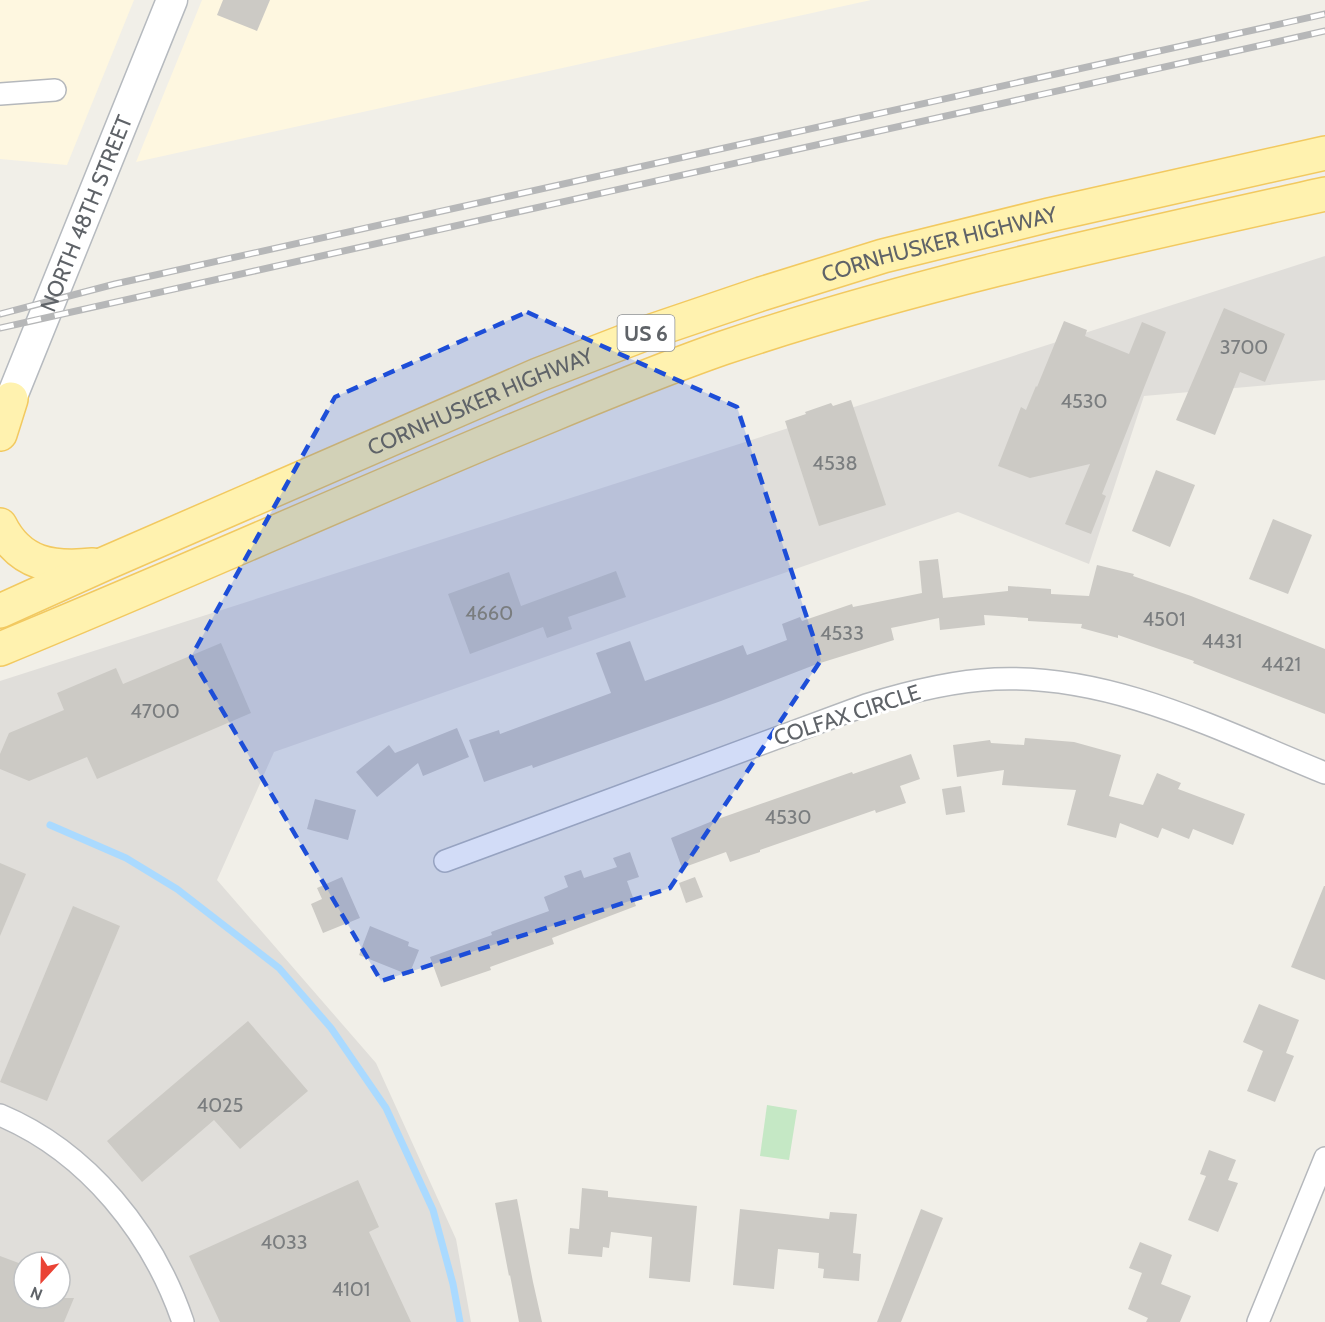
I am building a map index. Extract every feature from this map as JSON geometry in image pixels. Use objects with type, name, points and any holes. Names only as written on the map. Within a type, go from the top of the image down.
[{"type":"main road","name":"NORTH 48TH STREET","points":[[4,414],[172,0]]},
{"type":"main road","name":"CORNHUSKER HIGHWAY","points":[[0,611],[538,375],[649,332],[761,294],[905,251],[1049,215],[1325,153]]},
{"type":"main road","name":"CORNHUSKER HIGHWAY","points":[[0,649],[390,482],[632,382],[722,349],[852,308],[976,274],[1325,194]]},
{"type":"main road","points":[[0,434],[4,414]]},
{"type":"main road","points":[[0,525],[17,549],[39,562],[64,567],[104,564]]},
{"type":"street","points":[[0,94],[55,90]]},
{"type":"street","name":"COLFAX CIRCLE","points":[[445,861],[866,705],[902,693],[970,681],[1003,679],[1045,681],[1095,688],[1134,698],[1173,711],[1325,773]]},
{"type":"street","points":[[0,1115],[56,1148],[86,1172],[121,1207],[154,1255],[183,1322]]},
{"type":"street","points":[[1258,1322],[1325,1158]]},
{"type":"highlighted area","points":[[527,312],[737,407],[821,660],[670,888],[381,981],[191,657],[335,397]]},
{"type":"shaded area","points":[[0,0],[134,0],[67,165],[0,159]]},
{"type":"shaded area","points":[[202,0],[871,0],[136,162]]},
{"type":"shaded area","points":[[1325,256],[1325,380],[1144,396],[1089,564],[958,512],[274,752],[217,880],[376,1063],[456,1239],[471,1322],[0,1322],[0,681]]},
{"type":"green space","points":[[767,1105],[797,1110],[789,1160],[760,1156]]},
{"type":"building","points":[[223,0],[270,0],[257,31],[217,15]]},
{"type":"building","points":[[1224,308],[1285,334],[1265,382],[1240,372],[1215,435],[1176,420]]},
{"type":"building","points":[[1064,321],[1087,330],[1085,336],[1129,354],[1142,322],[1166,332],[1102,494],[1106,496],[1091,534],[1065,524],[1090,464],[1030,478],[998,466],[1021,407],[1026,410]]},
{"type":"building","points":[[851,400],[886,505],[819,526],[785,421],[831,403],[833,406]]},
{"type":"building","points":[[1156,470],[1195,485],[1170,547],[1132,531]]},
{"type":"building","points":[[1273,519],[1312,535],[1288,594],[1249,579]]},
{"type":"building","points":[[938,559],[943,598],[1008,591],[1008,586],[1051,589],[1051,594],[1089,596],[1097,565],[1134,574],[1133,576],[1191,596],[1325,649],[1325,714],[1193,663],[1194,661],[1118,635],[1118,638],[1081,628],[1082,624],[1028,621],[1028,618],[984,615],[985,625],[940,630],[939,618],[891,628],[894,640],[817,664],[533,768],[532,765],[484,782],[469,740],[499,730],[500,734],[611,693],[596,653],[630,641],[645,681],[743,645],[747,655],[787,640],[782,624],[800,617],[802,621],[852,604],[853,607],[922,593],[919,561]]},
{"type":"building","points":[[616,571],[626,597],[568,617],[572,629],[547,638],[543,627],[470,654],[448,594],[509,572],[521,606]]},
{"type":"building","points":[[221,643],[251,713],[97,779],[87,757],[29,781],[0,769],[0,754],[9,733],[64,710],[57,693],[116,668],[123,684]]},
{"type":"building","points":[[457,728],[469,757],[423,776],[418,763],[377,797],[356,772],[389,745],[395,753]]},
{"type":"building","points":[[1025,738],[1074,742],[1121,755],[1109,796],[1143,805],[1157,773],[1181,783],[1178,789],[1245,814],[1233,845],[1193,829],[1189,839],[1162,828],[1158,838],[1120,823],[1116,838],[1067,825],[1076,790],[1002,785],[1004,770],[957,777],[953,745],[990,740],[991,743],[1024,745]]},
{"type":"building","points":[[911,754],[920,779],[900,786],[906,803],[876,813],[875,810],[730,862],[726,852],[682,868],[671,838],[715,820],[852,772],[853,774]]},
{"type":"building","points":[[961,786],[965,812],[946,815],[942,789]]},
{"type":"building","points":[[315,799],[356,810],[348,840],[307,829]]},
{"type":"building","points":[[630,852],[639,877],[627,881],[636,906],[552,938],[554,944],[490,967],[491,970],[441,987],[430,957],[492,935],[491,932],[549,911],[544,897],[568,887],[564,876],[581,870],[584,878],[617,867],[613,858]]},
{"type":"building","points":[[0,863],[26,874],[0,936]]},
{"type":"building","points":[[342,877],[360,918],[323,933],[311,904],[322,899],[317,888]]},
{"type":"building","points":[[695,877],[703,897],[686,903],[679,883]]},
{"type":"building","points":[[1325,886],[1325,980],[1291,967]]},
{"type":"building","points":[[73,906],[120,926],[47,1101],[0,1082]]},
{"type":"building","points":[[370,926],[409,942],[408,946],[419,950],[409,975],[359,955]]},
{"type":"building","points":[[1259,1004],[1299,1020],[1286,1053],[1294,1056],[1275,1102],[1247,1091],[1263,1051],[1243,1042]]},
{"type":"building","points":[[248,1021],[308,1091],[240,1149],[214,1120],[142,1182],[107,1141]]},
{"type":"building","points":[[1209,1150],[1236,1160],[1228,1180],[1238,1183],[1218,1232],[1188,1220],[1206,1176],[1200,1174]]},
{"type":"building","points":[[358,1180],[379,1227],[369,1232],[411,1322],[220,1322],[189,1256]]},
{"type":"building","points":[[582,1188],[608,1191],[608,1197],[697,1206],[690,1282],[649,1278],[652,1237],[611,1232],[609,1248],[603,1247],[602,1257],[568,1254],[570,1228],[579,1229]]},
{"type":"building","points":[[517,1199],[542,1322],[519,1322],[509,1276],[495,1203]]},
{"type":"building","points":[[740,1209],[829,1219],[830,1212],[857,1214],[853,1253],[861,1254],[859,1281],[823,1278],[824,1269],[818,1268],[819,1253],[778,1249],[774,1289],[733,1285]]},
{"type":"building","points":[[921,1209],[943,1218],[901,1322],[877,1322]]},
{"type":"building","points":[[1140,1242],[1172,1255],[1161,1284],[1191,1296],[1180,1322],[1146,1322],[1148,1318],[1128,1309],[1142,1273],[1129,1268]]},
{"type":"building","points":[[0,1256],[12,1260],[12,1310],[69,1310],[64,1322],[0,1322]]},
{"type":"waterway","points":[[50,825],[126,858],[177,889],[279,968],[331,1028],[386,1108],[433,1210],[453,1284],[460,1322]]},
{"type":"railway","points":[[0,314],[115,284],[1325,14]]},
{"type":"railway","points":[[0,328],[1325,31]]}]
